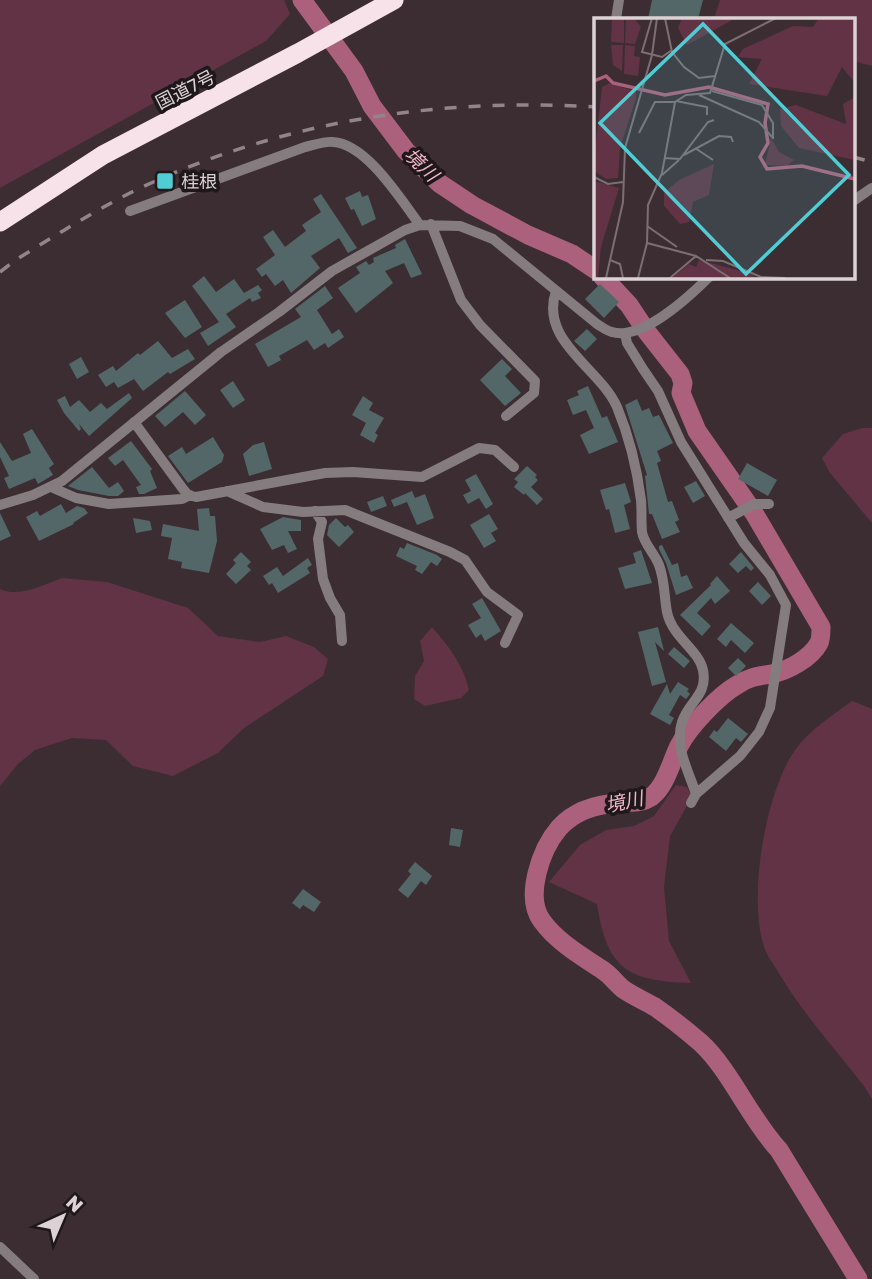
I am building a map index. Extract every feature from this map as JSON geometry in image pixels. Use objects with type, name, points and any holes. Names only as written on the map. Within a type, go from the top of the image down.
[{"type":"highway","name":"国道7号","points":[[0,222],[103,155],[394,0]]},
{"type":"street","points":[[616,18],[619,0]]},
{"type":"street","points":[[130,211],[306,147],[332,142],[346,146],[362,155],[426,225],[461,300],[480,325],[535,382],[534,393],[506,416]]},
{"type":"street","points":[[854,200],[872,188]]},
{"type":"street","points":[[0,505],[62,481],[212,358],[332,271],[405,230],[426,225],[460,226],[494,239],[597,324],[612,332],[625,333],[661,318],[703,279]]},
{"type":"street","points":[[556,291],[552,302],[552,321],[565,345],[591,370],[617,407],[634,459],[641,500],[643,536],[659,563],[666,589],[667,612],[673,628],[702,666],[705,684],[682,721],[680,738],[694,798],[740,756],[759,732],[770,708],[786,605],[770,575],[744,543],[681,442],[658,391],[625,333]]},
{"type":"street","points":[[134,422],[183,489],[196,497],[325,473],[353,472],[422,477],[479,448],[495,450],[514,467]]},
{"type":"street","points":[[51,487],[76,498],[108,504],[182,499],[190,495]]},
{"type":"street","points":[[227,491],[263,507],[345,510],[465,560],[487,592],[518,615],[505,643]]},
{"type":"street","points":[[728,518],[749,506],[769,504]]},
{"type":"street","points":[[316,511],[322,522],[318,540],[324,579],[330,598],[340,615],[342,641]]},
{"type":"street","points":[[0,1247],[34,1279]]},
{"type":"shaded area","points":[[0,0],[284,0],[290,14],[266,41],[0,188]]},
{"type":"shaded area","points":[[720,0],[872,0],[872,66],[854,61],[854,18],[714,18]]},
{"type":"shaded area","points":[[872,428],[872,523],[830,473],[822,458],[843,434]]},
{"type":"shaded area","points":[[62,578],[107,582],[188,608],[218,636],[260,642],[286,636],[314,647],[328,659],[323,676],[244,728],[218,753],[173,776],[133,766],[106,740],[72,738],[35,750],[18,764],[0,786],[0,589],[23,591]]},
{"type":"shaded area","points":[[432,627],[455,656],[469,690],[461,698],[425,706],[414,699],[415,676],[424,661],[420,641]]},
{"type":"shaded area","points":[[852,701],[872,709],[872,1099],[799,1004],[769,958],[760,931],[758,906],[758,878],[767,820],[784,769],[807,736]]},
{"type":"shaded area","points":[[676,785],[687,787],[692,797],[670,836],[664,887],[669,941],[691,983],[651,979],[624,967],[614,957],[607,943],[597,904],[549,882],[580,845],[606,830],[634,826],[654,816]]},
{"type":"building","points":[[652,0],[703,0],[698,18],[648,18]]},
{"type":"building","points":[[360,191],[362,197],[368,195],[376,219],[362,226],[345,198]]},
{"type":"building","points":[[321,194],[357,248],[348,253],[339,238],[311,256],[320,268],[291,293],[283,280],[275,286],[266,274],[262,277],[256,269],[275,255],[263,237],[273,230],[285,247],[306,231],[302,225],[321,212],[313,199]]},
{"type":"building","points":[[405,239],[422,274],[411,278],[404,263],[385,271],[393,283],[356,313],[338,288],[360,273],[356,267],[366,261],[369,265],[374,262],[373,258],[396,248],[395,245]]},
{"type":"building","points":[[204,276],[216,292],[234,279],[244,293],[258,285],[262,290],[258,293],[261,298],[252,302],[250,298],[226,314],[236,327],[208,346],[200,333],[219,322],[192,286]]},
{"type":"building","points":[[600,284],[619,302],[604,318],[585,299]]},
{"type":"building","points":[[325,286],[333,298],[317,310],[332,334],[339,329],[344,337],[328,348],[325,343],[314,350],[307,340],[279,356],[281,360],[268,367],[255,344],[301,317],[295,309]]},
{"type":"building","points":[[185,300],[202,327],[185,338],[165,313]]},
{"type":"building","points":[[587,329],[597,339],[585,351],[574,341]]},
{"type":"building","points":[[158,341],[172,358],[188,349],[195,359],[170,374],[168,372],[143,391],[134,379],[118,388],[114,382],[106,387],[98,375],[113,366],[116,371]]},
{"type":"building","points":[[81,357],[89,372],[77,379],[69,364]]},
{"type":"building","points":[[502,359],[512,369],[505,376],[521,393],[505,406],[480,380]]},
{"type":"building","points":[[233,381],[245,400],[233,408],[220,390]]},
{"type":"building","points":[[588,386],[602,418],[607,416],[618,442],[589,454],[580,435],[594,428],[586,410],[573,415],[567,400],[579,395],[577,391]]},
{"type":"building","points":[[185,391],[206,415],[195,425],[183,412],[165,427],[155,416]]},
{"type":"building","points":[[129,393],[132,398],[89,436],[79,424],[79,431],[57,400],[65,396],[70,407],[79,400],[90,412],[101,403],[107,409]]},
{"type":"building","points":[[363,396],[373,403],[369,410],[384,418],[375,433],[378,435],[374,443],[360,435],[366,423],[352,415]]},
{"type":"building","points":[[637,399],[642,411],[649,408],[653,417],[659,415],[673,443],[657,451],[661,461],[657,463],[668,502],[672,501],[679,520],[675,522],[680,532],[662,539],[652,514],[649,514],[647,475],[625,405]]},
{"type":"building","points":[[32,429],[54,464],[49,468],[53,475],[38,484],[35,478],[9,489],[4,478],[9,476],[0,457],[0,442],[12,461],[31,453],[23,434]]},
{"type":"building","points":[[213,437],[224,455],[222,462],[188,483],[168,456],[182,447],[186,454]]},
{"type":"building","points":[[131,441],[152,469],[150,471],[157,488],[144,494],[139,494],[136,487],[141,485],[123,460],[115,466],[108,458]]},
{"type":"building","points":[[264,442],[272,469],[249,476],[243,454],[253,445]]},
{"type":"building","points":[[747,463],[777,480],[768,496],[738,479]]},
{"type":"building","points":[[527,466],[537,475],[535,477],[538,480],[531,487],[543,499],[537,505],[514,487],[518,482],[514,479]]},
{"type":"building","points":[[92,467],[109,488],[118,482],[124,491],[118,496],[109,496],[68,486]]},
{"type":"building","points":[[476,474],[493,504],[486,509],[479,498],[468,504],[463,495],[471,491],[465,480]]},
{"type":"building","points":[[696,481],[705,496],[693,503],[684,487]]},
{"type":"building","points":[[625,483],[631,502],[624,505],[630,529],[615,533],[609,509],[606,510],[600,490]]},
{"type":"building","points":[[412,491],[415,498],[425,494],[434,518],[417,525],[407,502],[394,507],[391,500]]},
{"type":"building","points":[[383,496],[387,506],[371,512],[367,502]]},
{"type":"building","points":[[61,504],[66,513],[77,506],[88,513],[74,524],[39,541],[26,517],[37,511],[40,516]]},
{"type":"building","points":[[209,508],[210,516],[215,516],[217,541],[209,573],[181,568],[182,562],[168,559],[172,538],[161,536],[163,524],[199,531],[197,509]]},
{"type":"building","points":[[0,513],[11,536],[0,541]]},
{"type":"building","points":[[489,514],[498,529],[491,533],[496,541],[484,548],[470,525]]},
{"type":"building","points":[[283,517],[301,520],[301,531],[288,531],[297,549],[288,553],[284,545],[272,550],[260,529]]},
{"type":"building","points":[[133,518],[150,521],[152,530],[136,533]]},
{"type":"building","points":[[336,518],[354,532],[339,547],[327,535],[329,525]]},
{"type":"building","points":[[407,543],[442,559],[437,566],[431,562],[422,574],[415,570],[417,566],[396,556],[400,547],[404,549]]},
{"type":"building","points":[[662,545],[672,565],[678,563],[681,577],[687,575],[693,588],[676,595],[659,549]]},
{"type":"building","points":[[641,550],[652,583],[625,589],[618,568],[636,563],[633,553]]},
{"type":"building","points":[[241,552],[251,562],[247,566],[251,570],[236,584],[226,574],[236,563],[233,560]]},
{"type":"building","points":[[741,552],[754,568],[751,571],[746,566],[738,573],[729,564]]},
{"type":"building","points":[[308,558],[312,565],[307,568],[310,573],[278,593],[272,583],[269,585],[263,576],[277,567],[283,576]]},
{"type":"building","points":[[717,576],[730,591],[715,604],[711,598],[697,613],[711,626],[702,636],[680,615]]},
{"type":"building","points":[[758,582],[771,596],[762,605],[749,591]]},
{"type":"building","points":[[482,598],[501,631],[485,641],[481,634],[476,638],[468,625],[481,618],[472,604]]},
{"type":"building","points":[[731,623],[754,643],[745,653],[731,640],[726,647],[717,639]]},
{"type":"building","points":[[658,627],[664,651],[655,642],[666,682],[652,686],[638,632]]},
{"type":"building","points":[[674,647],[690,661],[684,668],[668,654]]},
{"type":"building","points":[[738,658],[746,666],[736,676],[728,668]]},
{"type":"building","points":[[678,682],[689,689],[687,691],[690,694],[686,699],[680,695],[669,715],[674,718],[670,725],[650,714],[667,684],[670,694]]},
{"type":"building","points":[[728,718],[748,734],[741,742],[736,738],[726,751],[709,737],[714,730],[717,732]]},
{"type":"building","points":[[451,828],[463,830],[460,847],[449,845]]},
{"type":"building","points":[[415,862],[432,876],[426,885],[421,881],[408,898],[398,890],[411,874],[408,871]]},
{"type":"building","points":[[303,889],[321,902],[314,912],[303,905],[300,909],[292,903]]},
{"type":"waterway","name":"境川","points":[[302,0],[354,71],[372,106],[406,151],[439,183],[472,205],[528,235],[572,254],[594,269]]},
{"type":"waterway","name":"境川","points":[[604,278],[629,305],[680,374],[683,383],[681,393],[697,431],[754,513],[821,627],[821,635],[811,654],[792,667],[746,680],[713,704],[684,738],[664,780],[651,797],[595,807],[579,812],[565,822],[552,837],[541,860],[535,887],[537,911],[548,929],[563,942],[607,973],[623,989],[667,1016],[712,1054],[779,1150],[858,1279]]},
{"type":"railway","points":[[0,272],[17,259],[132,192],[187,168],[300,132],[358,119],[417,111],[476,106],[594,107]]},
{"type":"railway","points":[[854,157],[872,162]]},
{"type":"place","name":"桂根","points":[[165,181]]}]
